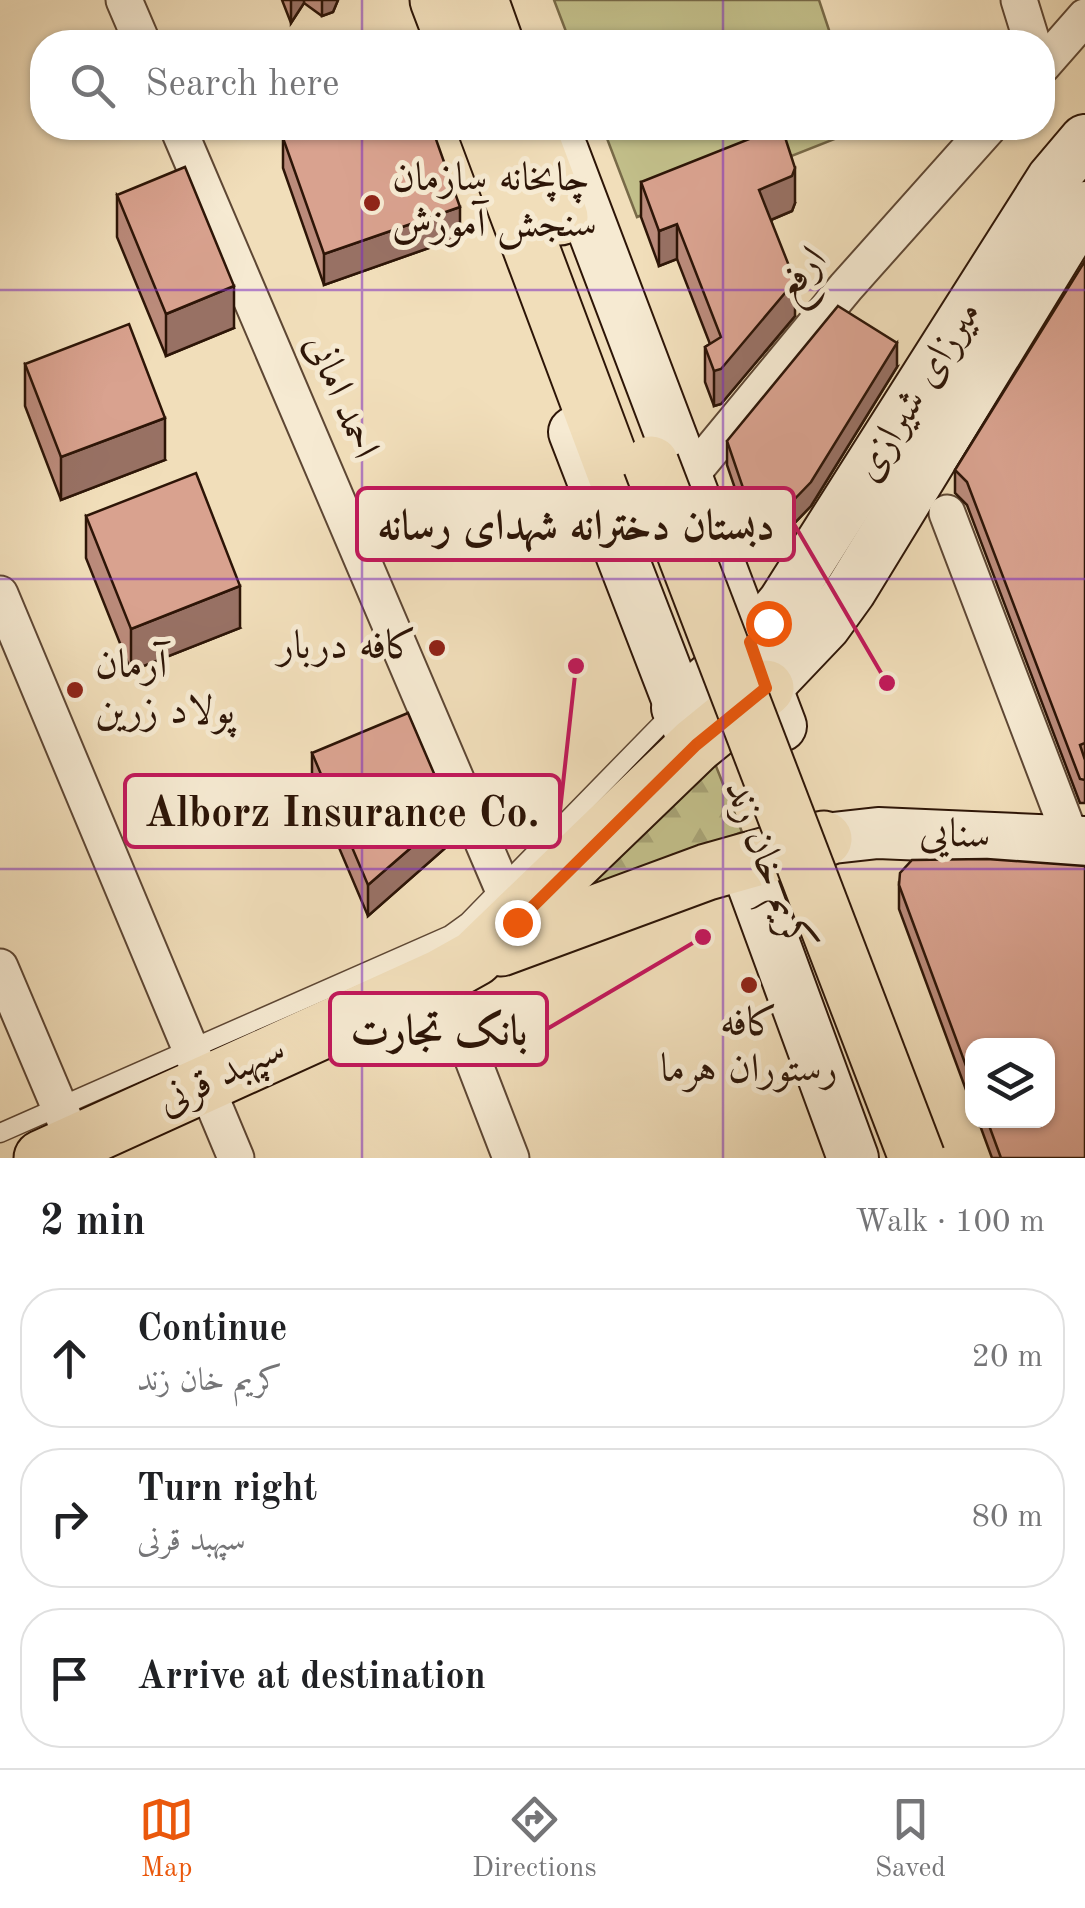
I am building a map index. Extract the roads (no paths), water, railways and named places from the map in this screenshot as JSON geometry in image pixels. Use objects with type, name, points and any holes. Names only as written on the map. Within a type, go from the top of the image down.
[{"type":"main road","points":[[413,0],[424,30]]},
{"type":"main road","points":[[438,0],[449,30]]},
{"type":"main road","points":[[480,0],[491,30]]},
{"type":"main road","points":[[508,0],[519,30]]},
{"type":"main road","points":[[464,140],[687,726]]},
{"type":"main road","name":"کریم خان زند","points":[[492,140],[651,473],[917,1158]]},
{"type":"main road","name":"کریم خان زند","points":[[531,140],[651,473],[878,1158]]},
{"type":"main road","name":"کریم خان زند","points":[[558,140],[651,473],[721,569],[946,1158]]},
{"type":"main road","name":"میرزای شیرازی","points":[[758,665],[810,565],[1052,179],[1085,140]]},
{"type":"main road","name":"میرزای شیرازی","points":[[758,665],[825,626],[851,590],[1085,207]]},
{"type":"main road","points":[[637,602],[660,630],[691,629],[713,617],[717,610],[721,569]]},
{"type":"main road","name":"سپهبد قرنی","points":[[58,1136],[201,1066],[458,968],[510,904],[687,726],[758,665]]},
{"type":"main road","name":"سنایی","points":[[824,840],[878,833],[1078,842]]},
{"type":"main road","points":[[458,968],[744,861],[824,840]]},
{"type":"main road","name":"کریم خان زند","points":[[744,861],[853,1158]]},
{"type":"street","points":[[124,0],[137,30]]},
{"type":"street","points":[[1019,0],[1028,30]]},
{"type":"street","points":[[1055,51],[1085,17]]},
{"type":"street","name":"احمد امانی","points":[[183,140],[510,904]]},
{"type":"street","name":"ارفع","points":[[651,473],[846,288],[977,140]]},
{"type":"street","points":[[947,513],[1078,842]]},
{"type":"street","points":[[0,594],[201,1066],[236,1158]]},
{"type":"street","points":[[0,967],[58,1136]]},
{"type":"street","points":[[458,968],[511,1158]]},
{"type":"lane","points":[[201,1066],[468,922],[510,904]]},
{"type":"lane","points":[[0,1132],[58,1136]]},
{"type":"place","name":"چاپخانه سازمان سنجش آموزش","points":[[372,203]]},
{"type":"place","name":"کافه دربار","points":[[437,648]]},
{"type":"place","name":"Alborz Insurance Co.","points":[[576,666]]},
{"type":"place","name":"دبستان دخترانه شهدای رسانه","points":[[887,683]]},
{"type":"place","name":"آرمان پولاد زرین","points":[[75,690]]},
{"type":"place","name":"بانک تجارت","points":[[703,937]]},
{"type":"place","name":"کافه رستوران هرما","points":[[749,985]]}]
